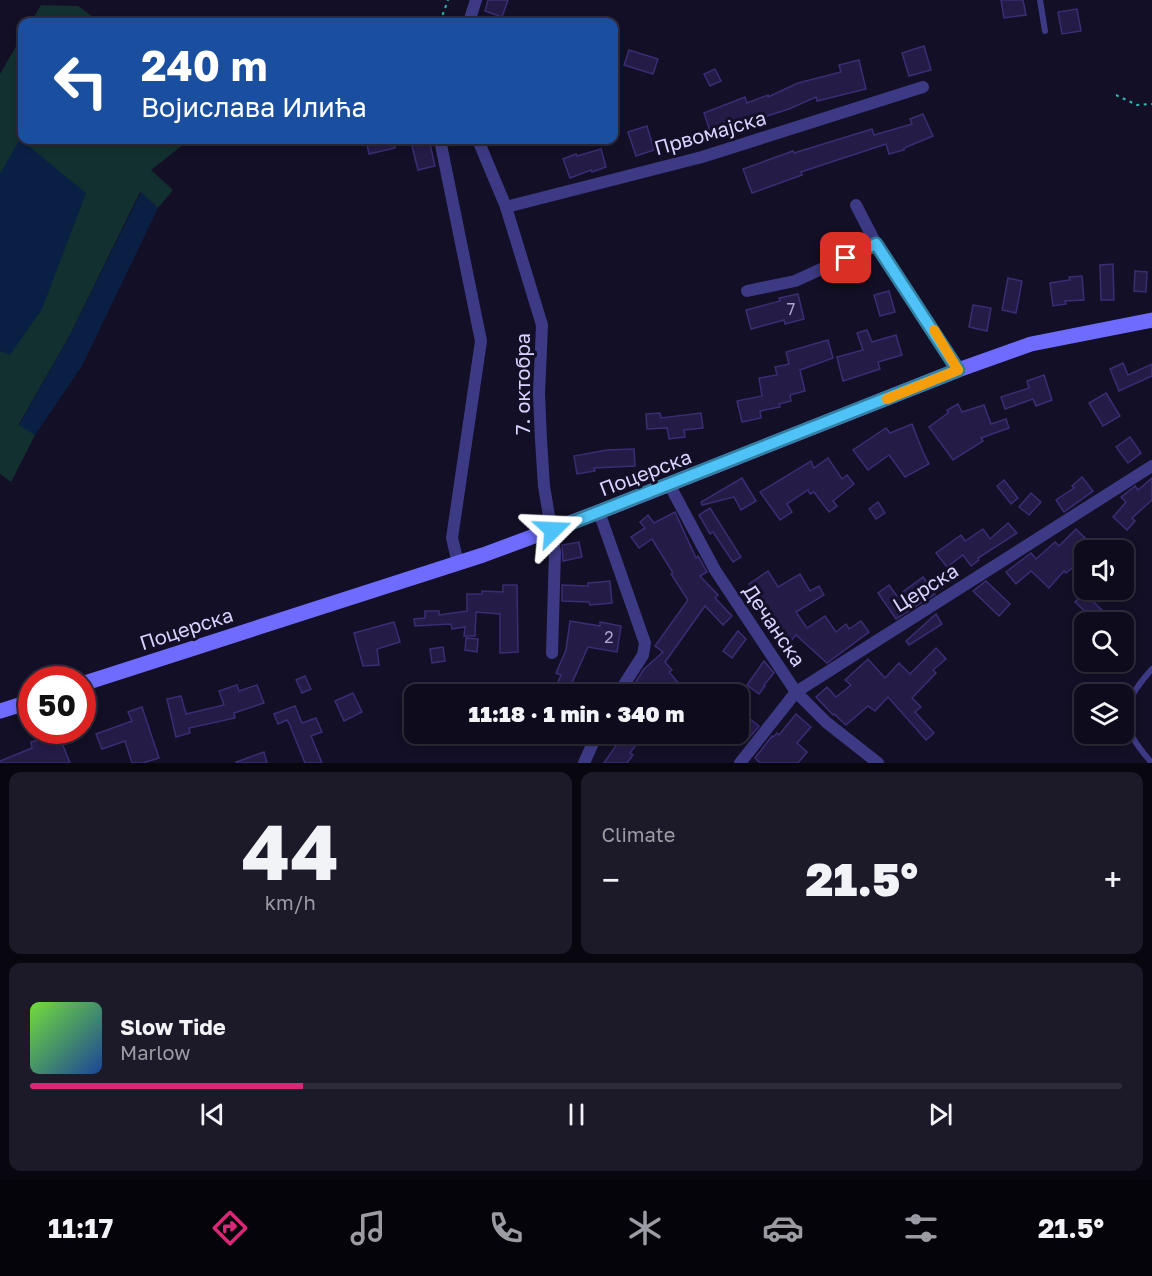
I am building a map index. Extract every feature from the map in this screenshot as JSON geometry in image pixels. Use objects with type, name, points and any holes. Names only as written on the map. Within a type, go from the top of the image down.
[{"type":"main road","name":"Поцерска","points":[[96,679],[458,563],[553,530],[958,370],[1046,340],[1152,320]]},
{"type":"main road","points":[[0,711],[18,705]]},
{"type":"street","points":[[471,18],[476,0]]},
{"type":"street","name":"Првомајска","points":[[506,207],[702,157],[923,87]]},
{"type":"street","points":[[441,144],[481,341],[452,538],[458,563]]},
{"type":"street","name":"7. октобра","points":[[480,144],[506,207],[542,325],[539,394],[541,440],[544,486],[555,552],[552,652]]},
{"type":"street","points":[[856,205],[876,244],[958,370]]},
{"type":"street","points":[[747,291],[795,281],[876,244]]},
{"type":"street","name":"Церска","points":[[740,763],[796,692],[1152,466]]},
{"type":"street","name":"Дечанска","points":[[669,484],[715,570],[796,692],[825,722],[878,763]]},
{"type":"street","points":[[599,512],[645,643],[644,655],[625,684]]},
{"type":"street","points":[[584,763],[593,744]]},
{"type":"lane","points":[[1040,0],[1045,31]]},
{"type":"lane","points":[[1152,669],[1131,698],[1126,723],[1131,736],[1152,763]]},
{"type":"path","points":[[441,18],[448,0]]},
{"type":"path","points":[[1116,95],[1137,105],[1152,104]]},
{"type":"green space","points":[[41,5],[78,6],[94,18],[33,18]]},
{"type":"green space","points":[[18,43],[18,144],[184,144],[151,170],[173,190],[158,208],[140,192],[70,335],[19,424],[35,435],[11,482],[0,474],[0,74]]},
{"type":"water","points":[[18,142],[26,144],[86,193],[42,309],[10,355],[0,351],[0,174]]},
{"type":"water","points":[[141,192],[158,208],[82,366],[35,435],[19,425],[70,335]]},
{"type":"building","points":[[488,0],[508,0],[502,17],[485,11]]},
{"type":"building","points":[[1001,0],[1023,0],[1026,15],[1004,18]]},
{"type":"building","points":[[1077,9],[1081,31],[1062,34],[1058,12]]},
{"type":"building","points":[[924,46],[931,70],[909,76],[902,53]]},
{"type":"building","points":[[629,50],[658,59],[653,74],[624,65]]},
{"type":"building","points":[[859,60],[866,89],[817,101],[816,97],[789,109],[711,134],[704,113],[745,97],[747,103],[768,95],[768,97],[798,83],[841,72],[839,65]]},
{"type":"building","points":[[715,69],[721,81],[710,86],[704,74]]},
{"type":"building","points":[[923,114],[933,136],[904,148],[904,150],[889,154],[886,144],[801,172],[802,175],[752,193],[743,169],[793,151],[794,153],[872,129],[874,135],[912,124],[910,119]]},
{"type":"building","points":[[647,126],[654,150],[636,156],[628,132]]},
{"type":"building","points":[[367,144],[394,144],[395,148],[369,154]]},
{"type":"building","points":[[412,144],[430,144],[435,166],[418,170]]},
{"type":"building","points":[[601,149],[606,167],[570,178],[563,159]]},
{"type":"building","points":[[1113,264],[1114,300],[1101,300],[1100,265]]},
{"type":"building","points":[[1135,271],[1147,272],[1146,292],[1134,291]]},
{"type":"building","points":[[1082,276],[1084,300],[1065,301],[1066,304],[1053,306],[1050,283],[1070,280],[1069,277]]},
{"type":"building","points":[[1008,278],[1022,281],[1016,313],[1002,310]]},
{"type":"building","points":[[889,291],[895,312],[880,316],[874,295]]},
{"type":"building","points":[[798,294],[804,319],[785,324],[784,320],[751,329],[746,310]]},
{"type":"building","points":[[973,305],[991,308],[987,331],[969,327]]},
{"type":"building","points":[[867,330],[872,342],[896,335],[902,355],[878,362],[880,369],[843,381],[837,357],[863,350],[857,333]]},
{"type":"building","points":[[828,340],[833,358],[800,370],[805,391],[790,395],[791,401],[779,404],[780,407],[760,411],[761,418],[742,422],[737,401],[762,396],[759,378],[777,375],[775,367],[789,364],[786,352]]},
{"type":"building","points":[[1123,363],[1128,375],[1152,364],[1152,376],[1119,391],[1110,369]]},
{"type":"building","points":[[1044,375],[1052,400],[1036,406],[1033,399],[1005,409],[1001,397],[1029,388],[1027,381]]},
{"type":"building","points":[[1106,393],[1120,416],[1103,426],[1089,403]]},
{"type":"building","points":[[958,404],[962,412],[984,405],[991,424],[1006,419],[1009,428],[981,438],[983,441],[953,460],[929,427],[948,413],[947,410]]},
{"type":"building","points":[[660,413],[661,418],[701,413],[703,428],[684,430],[685,437],[669,439],[667,428],[647,429],[646,414]]},
{"type":"building","points":[[912,424],[929,464],[905,477],[889,455],[868,470],[853,450],[886,428],[890,433]]},
{"type":"building","points":[[1130,437],[1141,453],[1128,463],[1116,447]]},
{"type":"building","points":[[634,449],[635,466],[594,468],[595,471],[577,474],[574,456],[607,450]]},
{"type":"building","points":[[828,458],[842,479],[847,475],[854,484],[833,501],[837,506],[829,512],[814,492],[810,494],[808,490],[787,504],[792,512],[780,520],[760,492],[811,461],[814,468]]},
{"type":"building","points":[[1082,477],[1093,491],[1064,512],[1056,500],[1074,488],[1072,486]]},
{"type":"building","points":[[742,478],[756,501],[741,510],[734,497],[702,505],[701,502]]},
{"type":"building","points":[[1152,478],[1152,500],[1132,518],[1135,521],[1127,530],[1113,517],[1126,502],[1121,497],[1135,486],[1138,490]]},
{"type":"building","points":[[1004,480],[1018,498],[1011,504],[997,486]]},
{"type":"building","points":[[1031,493],[1041,502],[1029,515],[1019,507]]},
{"type":"building","points":[[878,502],[885,513],[876,519],[869,509]]},
{"type":"building","points":[[710,508],[741,557],[733,562],[713,532],[710,534],[699,515]]},
{"type":"building","points":[[675,512],[696,558],[698,556],[707,572],[700,576],[718,595],[715,598],[732,616],[723,625],[705,606],[665,662],[672,670],[669,672],[679,684],[635,683],[644,669],[663,652],[655,646],[688,600],[652,539],[639,548],[631,537],[645,528],[640,522],[648,515],[654,523]]},
{"type":"building","points":[[1008,523],[1017,533],[978,558],[979,560],[971,566],[963,555],[947,567],[936,553],[961,535],[965,541],[983,529],[990,539]]},
{"type":"building","points":[[1076,529],[1087,540],[1074,540],[1074,567],[1066,573],[1064,571],[1049,588],[1031,571],[1016,584],[1006,572],[1031,553],[1036,559],[1055,542],[1059,546]]},
{"type":"building","points":[[579,542],[582,557],[563,561],[562,545]]},
{"type":"building","points":[[768,571],[778,587],[800,574],[810,591],[819,586],[824,595],[796,612],[807,628],[825,616],[836,632],[846,624],[849,629],[861,621],[869,632],[827,663],[796,635],[789,643],[762,598],[759,600],[749,584]]},
{"type":"building","points":[[923,577],[935,594],[896,619],[878,593],[889,585],[897,596]]},
{"type":"building","points":[[610,581],[612,603],[590,605],[589,602],[562,601],[562,585],[588,586],[588,583]]},
{"type":"building","points":[[986,581],[1010,604],[999,616],[973,591]]},
{"type":"building","points":[[503,585],[517,585],[518,652],[500,653],[500,614],[476,612],[475,636],[464,636],[465,627],[452,629],[451,624],[415,626],[414,619],[425,618],[425,611],[439,611],[439,615],[467,611],[467,594],[482,594],[482,591],[503,592]]},
{"type":"building","points":[[1091,600],[1102,610],[1086,612],[1075,602]]},
{"type":"building","points":[[936,614],[942,624],[909,645],[906,641]]},
{"type":"building","points":[[570,621],[600,626],[600,622],[621,626],[617,652],[588,647],[571,684],[557,684],[561,675],[556,673],[566,650]]},
{"type":"building","points":[[394,622],[400,642],[377,649],[379,665],[363,666],[354,633]]},
{"type":"building","points":[[738,631],[746,639],[732,658],[723,651]]},
{"type":"building","points":[[466,638],[478,639],[477,652],[465,650]]},
{"type":"building","points":[[443,647],[445,661],[432,663],[430,649]]},
{"type":"building","points":[[936,648],[946,659],[933,670],[936,673],[912,698],[921,707],[915,712],[934,733],[926,740],[888,697],[875,711],[868,706],[846,725],[816,697],[827,687],[836,697],[851,685],[845,680],[868,659],[885,678],[899,663],[910,674]]},
{"type":"building","points":[[764,661],[774,673],[759,694],[748,684]]},
{"type":"building","points":[[305,676],[311,689],[302,693],[296,680]]},
{"type":"building","points":[[237,685],[239,691],[257,685],[264,703],[234,713],[235,718],[189,728],[190,733],[176,737],[167,699],[181,696],[186,714],[224,705],[219,691]]},
{"type":"building","points":[[353,693],[362,712],[344,721],[335,701]]},
{"type":"building","points":[[295,706],[302,723],[316,718],[322,732],[311,736],[322,763],[305,763],[287,720],[278,724],[274,714]]},
{"type":"building","points":[[142,707],[159,758],[143,763],[132,763],[125,741],[102,749],[96,734],[132,721],[128,712]]},
{"type":"building","points":[[796,714],[811,727],[797,743],[807,752],[798,763],[760,763],[755,758],[772,736],[777,733],[779,735]]},
{"type":"building","points":[[749,718],[759,726],[749,738]]},
{"type":"building","points":[[31,744],[62,744],[70,763],[0,763],[0,761],[32,748]]},
{"type":"building","points":[[617,744],[637,744],[630,753],[633,755],[627,763],[604,763]]},
{"type":"building","points":[[264,752],[267,763],[236,762]]},
{"type":"slow traffic","points":[[887,399],[958,370],[934,330]]},
{"type":"route","points":[[553,530],[958,370],[876,244],[846,258]]}]
